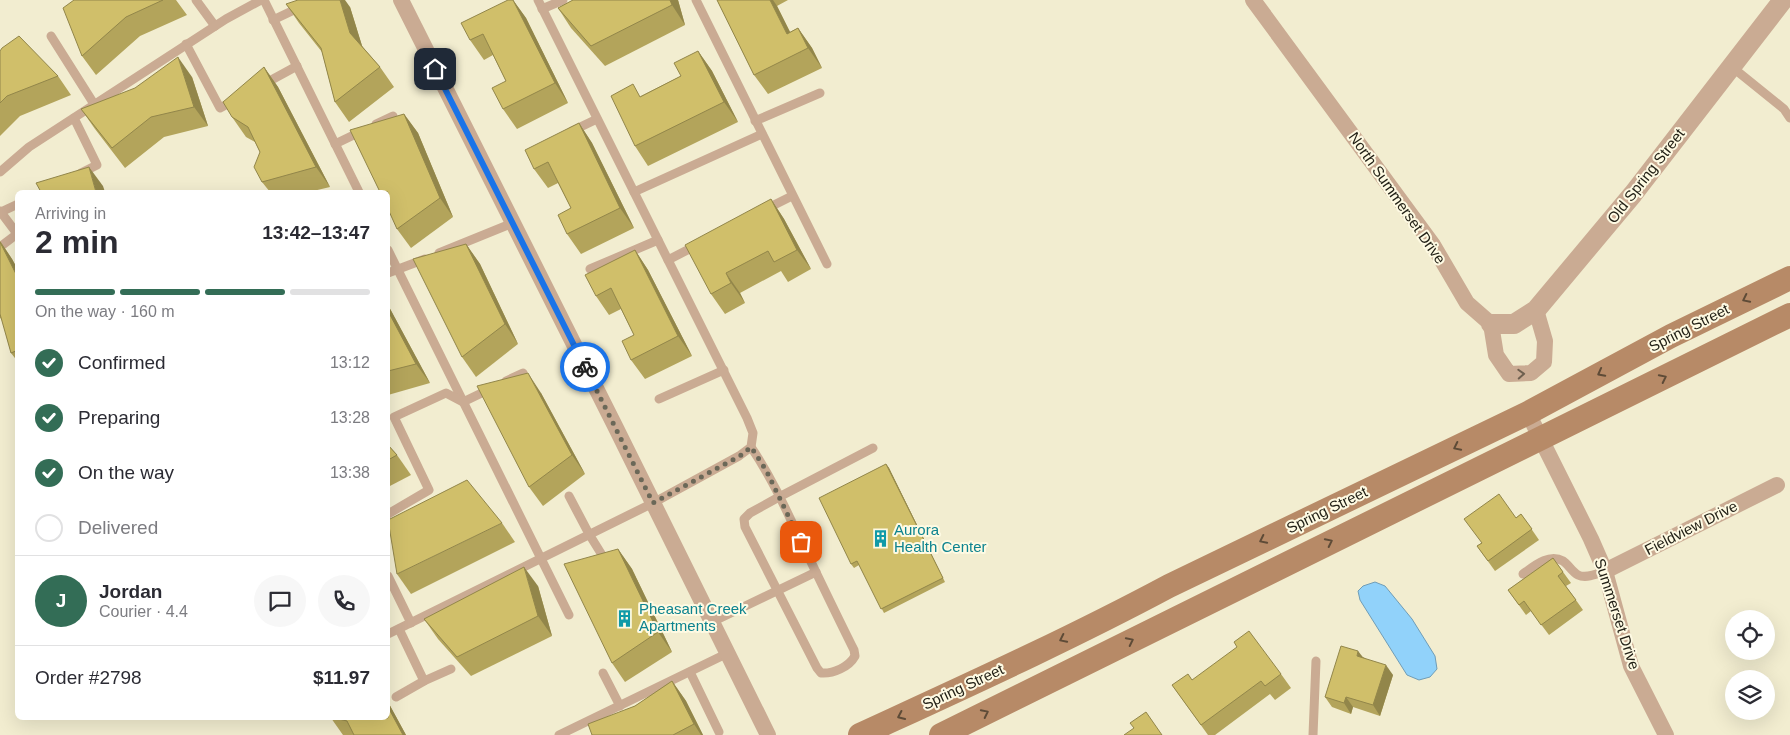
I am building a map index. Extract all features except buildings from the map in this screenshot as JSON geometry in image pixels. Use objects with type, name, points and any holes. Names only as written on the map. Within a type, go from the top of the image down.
[{"type":"main road","name":"Spring Street","points":[[860,735],[974,683],[1178,581],[1528,413],[1671,336],[1790,278]]},
{"type":"main road","name":"Spring Street","points":[[941,735],[1790,314]]},
{"type":"street","points":[[400,0],[768,735]]},
{"type":"street","name":"North Summerset Drive","points":[[1253,0],[1433,245],[1467,303],[1491,324]]},
{"type":"street","name":"Old Spring Street","points":[[1491,324],[1514,324],[1536,310],[1633,194],[1783,0]]},
{"type":"street","points":[[1491,324],[1496,355],[1509,374],[1531,373],[1544,362],[1545,341],[1536,310]]},
{"type":"street","name":"Summerset Drive","points":[[1528,413],[1591,538],[1605,571],[1631,666],[1666,735]]},
{"type":"street","name":"Fieldview Drive","points":[[1605,571],[1777,485]]},
{"type":"lane","points":[[196,0],[215,26]]},
{"type":"lane","points":[[0,172],[29,147],[94,104],[215,26],[262,0],[274,20],[358,190]]},
{"type":"lane","points":[[274,20],[315,0]]},
{"type":"lane","points":[[538,0],[724,370],[753,433],[751,447],[766,470],[779,497],[854,650],[855,656],[852,663],[829,674],[821,673],[745,527],[744,519],[750,513],[779,497],[873,448]]},
{"type":"lane","points":[[542,9],[563,0]]},
{"type":"lane","points":[[696,0],[827,264]]},
{"type":"lane","points":[[51,36],[94,104]]},
{"type":"lane","points":[[186,44],[220,108],[245,94]]},
{"type":"lane","points":[[254,90],[297,66]]},
{"type":"lane","points":[[1731,66],[1787,108],[1790,118]]},
{"type":"lane","points":[[755,121],[820,93]]},
{"type":"lane","points":[[335,144],[393,116]]},
{"type":"lane","points":[[73,177],[97,165],[74,118]]},
{"type":"lane","points":[[565,134],[597,119]]},
{"type":"lane","points":[[634,192],[762,134]]},
{"type":"lane","points":[[757,214],[792,196]]},
{"type":"lane","points":[[15,205],[0,212],[15,231]]},
{"type":"lane","points":[[390,272],[513,223]]},
{"type":"lane","points":[[0,247],[15,236]]},
{"type":"lane","points":[[590,269],[658,240]]},
{"type":"lane","points":[[668,260],[704,242]]},
{"type":"lane","points":[[390,254],[570,615]]},
{"type":"lane","points":[[659,399],[724,370]]},
{"type":"lane","points":[[463,402],[523,373]]},
{"type":"lane","points":[[390,513],[429,490],[394,417],[446,393],[463,402]]},
{"type":"lane","points":[[390,633],[653,503],[740,456],[751,447]]},
{"type":"lane","points":[[569,496],[608,566]]},
{"type":"lane","points":[[1523,574],[1544,560],[1556,558],[1562,560],[1578,575],[1590,576],[1605,571]]},
{"type":"lane","points":[[712,622],[816,572]]},
{"type":"lane","points":[[390,580],[411,623]]},
{"type":"lane","points":[[399,629],[424,681]]},
{"type":"lane","points":[[559,735],[575,732],[620,706],[728,654]]},
{"type":"lane","points":[[1313,735],[1316,660]]},
{"type":"lane","points":[[396,697],[424,681],[451,669]]},
{"type":"lane","points":[[690,672],[719,732]]},
{"type":"lane","points":[[603,673],[620,706]]},
{"type":"water","points":[[1375,582],[1385,586],[1412,619],[1435,656],[1437,669],[1430,677],[1419,680],[1407,675],[1360,600],[1358,591],[1363,586]]},
{"type":"way so far","points":[[585,367],[653,503],[740,456],[751,447],[766,470],[801,542]]},
{"type":"place","name":"Aurora Health Center","points":[[880,539]]},
{"type":"place","name":"Pheasant Creek Apartments","points":[[625,618]]},
{"type":"route","points":[[435,69],[585,367]]}]
